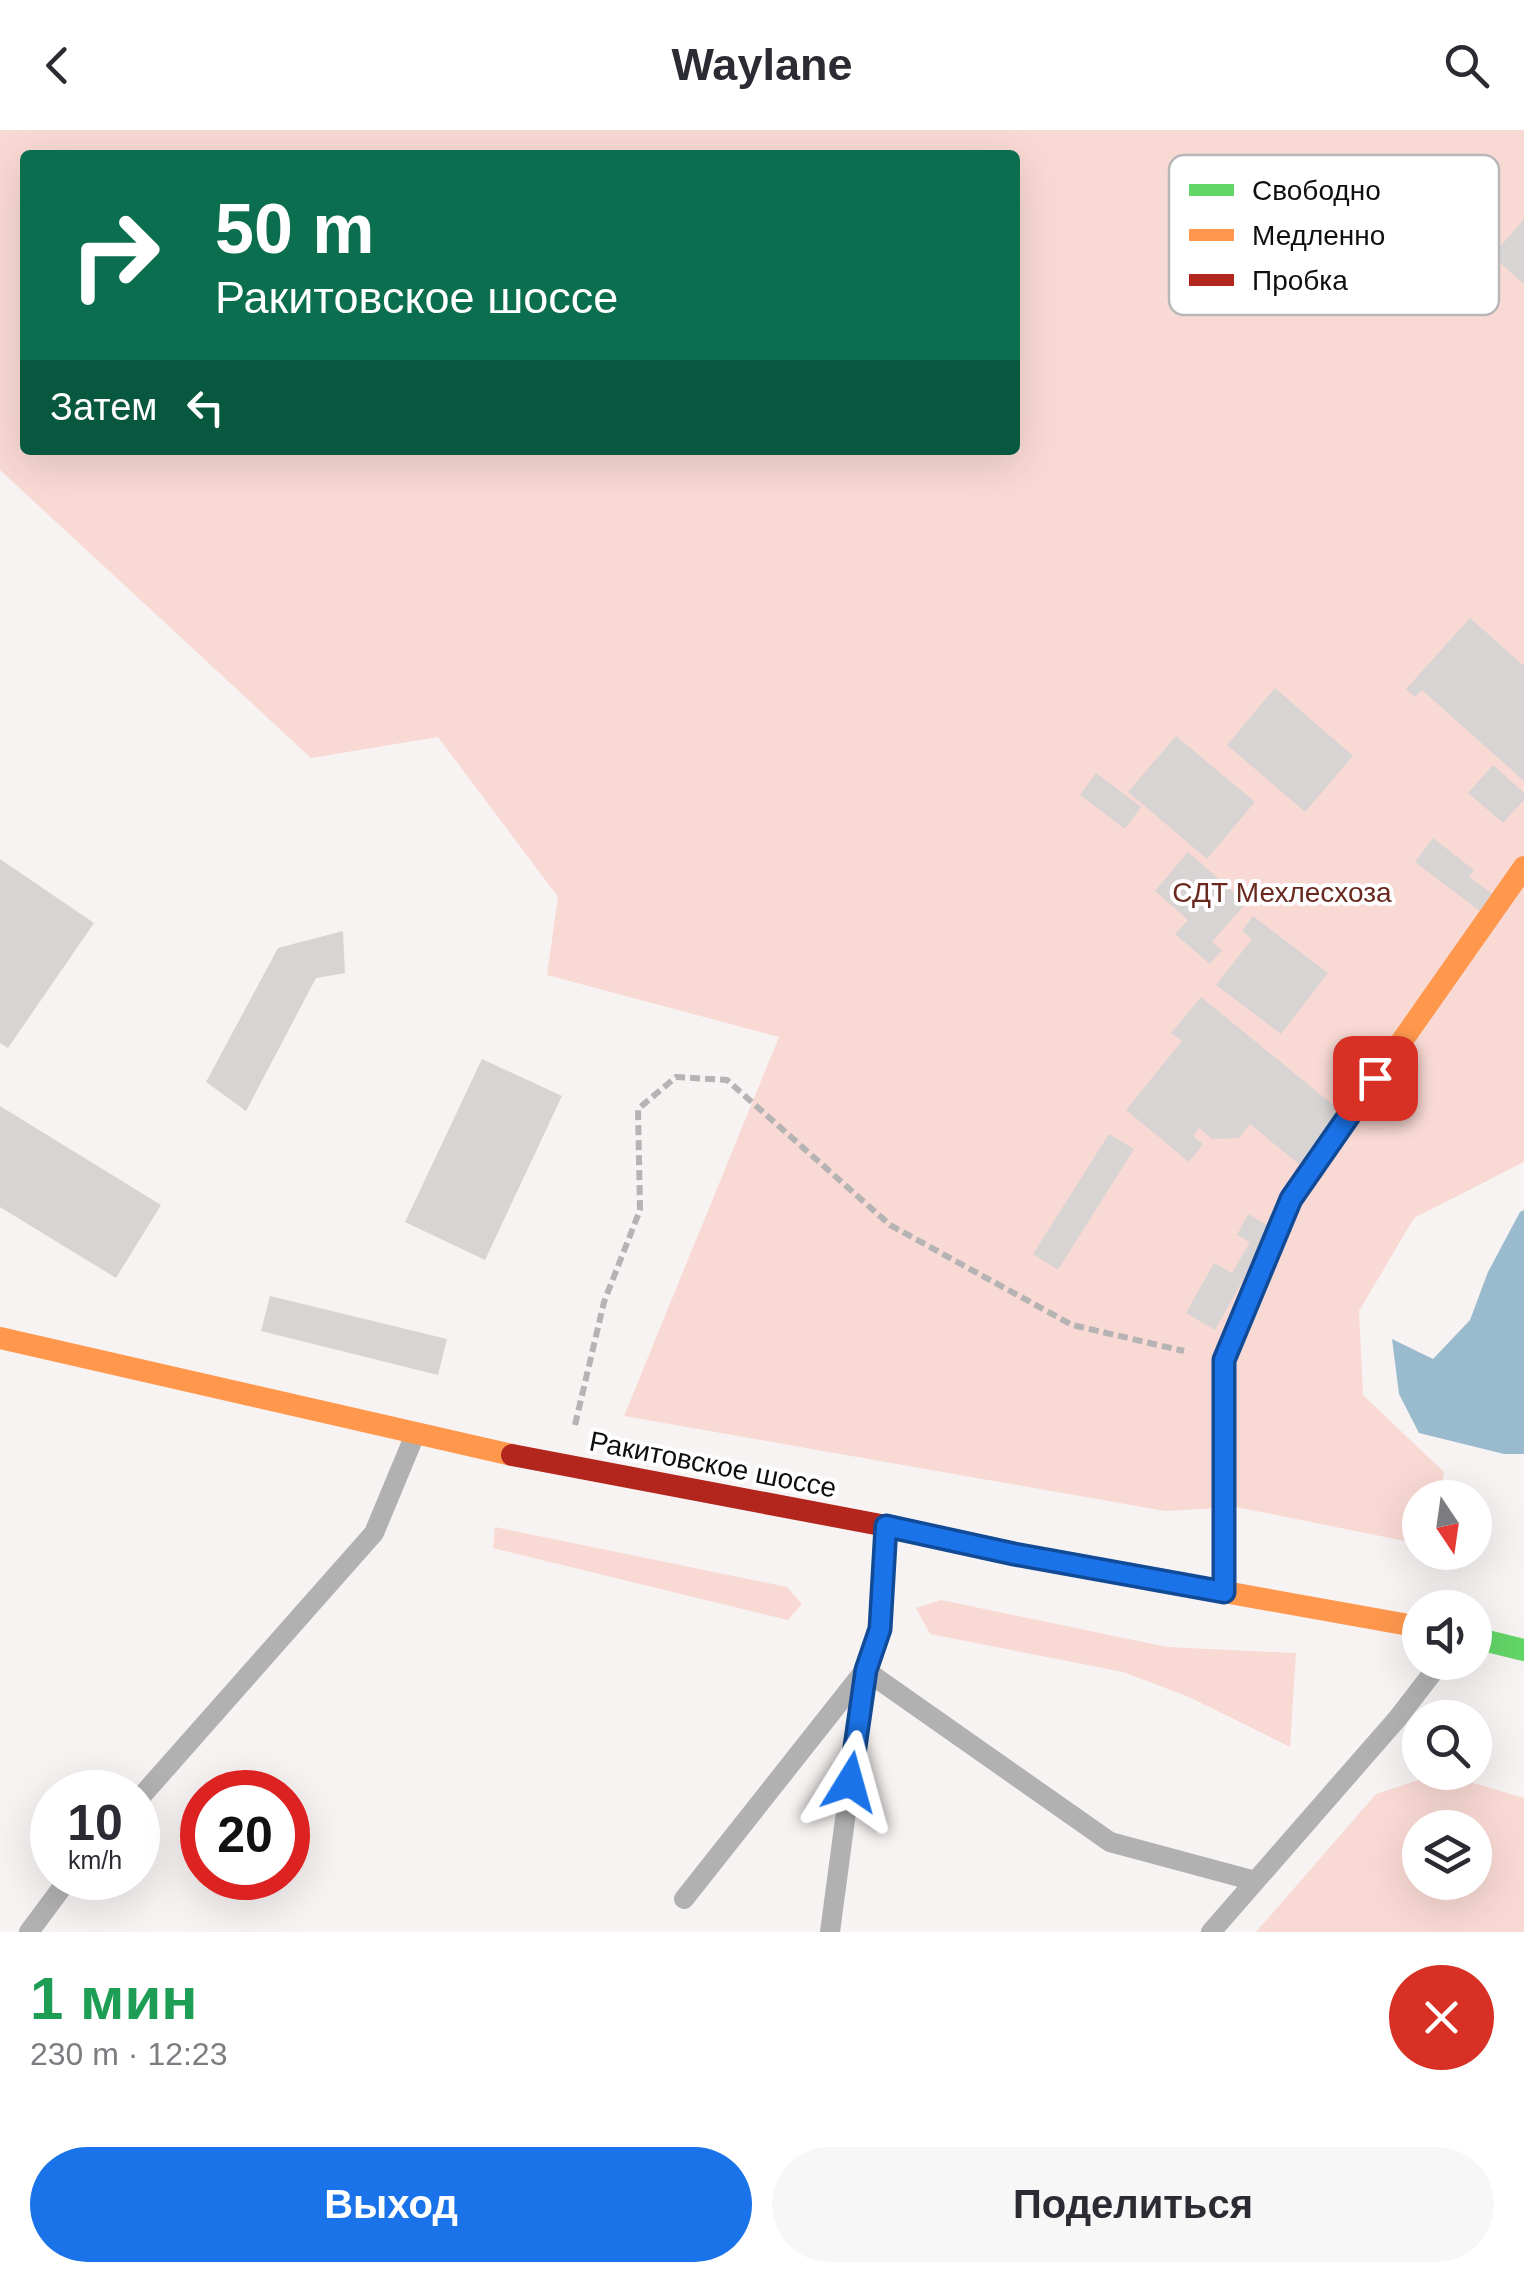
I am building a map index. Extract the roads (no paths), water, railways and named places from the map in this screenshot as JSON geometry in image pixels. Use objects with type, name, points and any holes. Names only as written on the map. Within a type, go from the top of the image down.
[{"type":"main road","points":[[1224,1592],[1224,1360],[1291,1199],[1524,868]]},
{"type":"main road","name":"Ракитовское шоссе","points":[[0,1338],[415,1435],[566,1466],[1014,1554],[1402,1624]]},
{"type":"main road","points":[[1492,1642],[1524,1650]]},
{"type":"lane","points":[[160,1775],[374,1534],[415,1435]]},
{"type":"lane","points":[[830,1932],[866,1670],[880,1629],[886,1526]]},
{"type":"lane","points":[[866,1670],[1110,1842],[1255,1881]]},
{"type":"lane","points":[[684,1899],[866,1670]]},
{"type":"lane","points":[[1211,1932],[1426,1680]]},
{"type":"lane","points":[[29,1932],[53,1900]]},
{"type":"water","points":[[1524,1210],[1524,1454],[1504,1454],[1419,1433],[1399,1394],[1392,1339],[1433,1359],[1470,1320],[1488,1272]]},
{"type":"park label","name":"СДТ Мехлесхоза","points":[[1282,892]]}]
